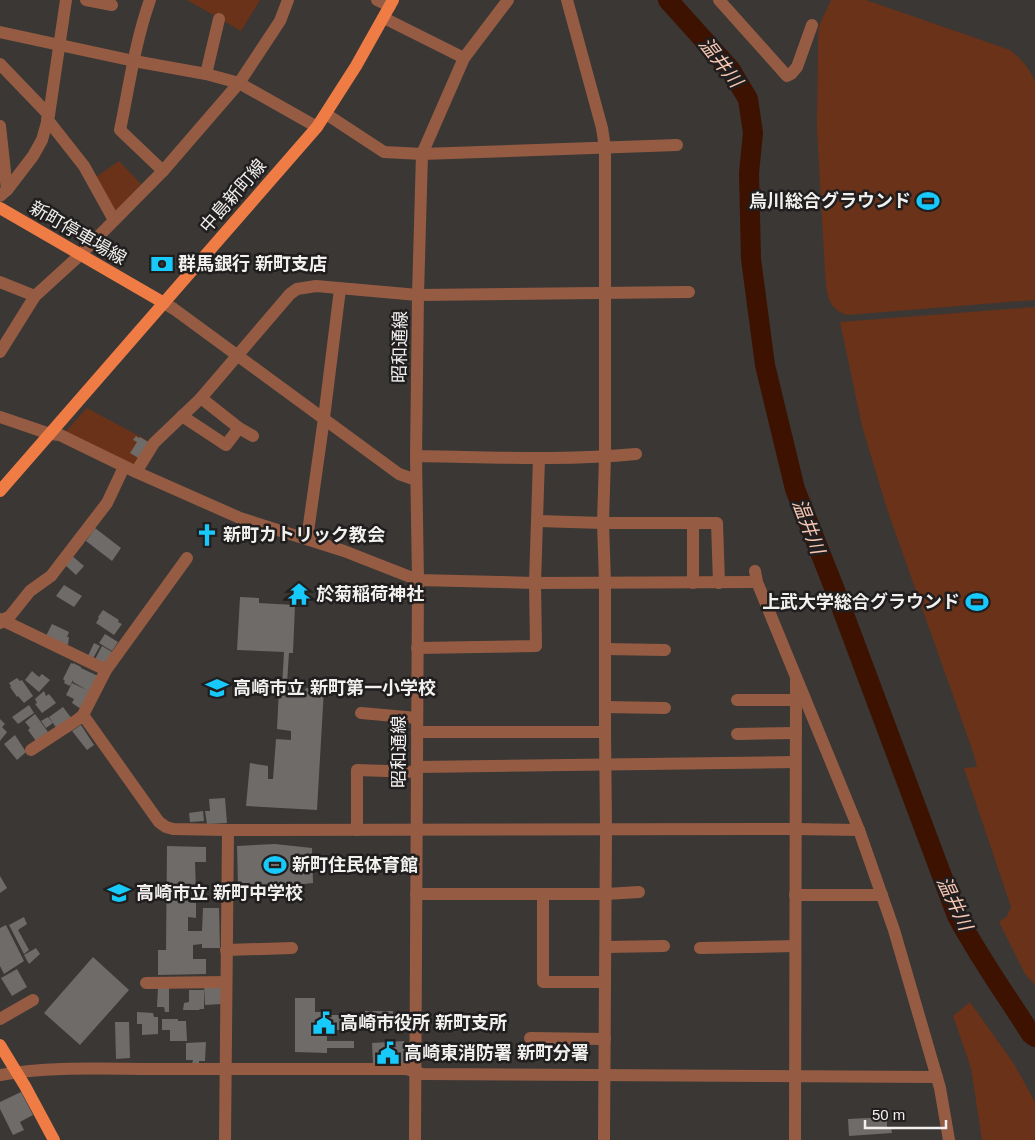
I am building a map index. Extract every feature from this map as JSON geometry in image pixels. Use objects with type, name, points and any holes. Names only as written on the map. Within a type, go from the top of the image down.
[{"type":"main road","name":"中島新町線","points":[[0,491],[317,127],[356,66],[389,8]]},
{"type":"main road","name":"新町停車場線","points":[[0,208],[164,303]]},
{"type":"main road","points":[[0,1045],[54,1140]]},
{"type":"street","points":[[4,193],[33,156],[42,140],[48,117],[66,0]]},
{"type":"street","points":[[86,0],[112,5]]},
{"type":"street","points":[[150,0],[145,13],[120,130],[164,171]]},
{"type":"street","points":[[0,352],[35,296],[80,255],[164,171],[239,83],[280,20],[288,0]]},
{"type":"street","points":[[377,0],[464,58]]},
{"type":"street","points":[[422,154],[464,58],[508,0]]},
{"type":"street","points":[[567,0],[602,128],[605,148],[606,947],[604,1140]]},
{"type":"street","points":[[719,0],[787,76],[797,67],[812,25]]},
{"type":"street","points":[[206,74],[219,19]]},
{"type":"street","points":[[0,32],[134,61],[206,74],[239,83],[317,127]]},
{"type":"street","points":[[0,64],[48,117],[84,166],[114,220]]},
{"type":"street","points":[[326,114],[384,152],[422,154],[677,145]]},
{"type":"street","points":[[0,126],[4,193]]},
{"type":"street","name":"昭和通線","points":[[415,1140],[418,580],[416,456],[422,154]]},
{"type":"street","points":[[0,282],[35,296]]},
{"type":"street","points":[[136,472],[154,444],[201,398],[290,294],[297,289],[316,286],[418,295],[689,292]]},
{"type":"street","points":[[307,539],[340,289]]},
{"type":"street","points":[[164,303],[399,474],[416,480]]},
{"type":"street","points":[[201,398],[239,428],[253,436]]},
{"type":"street","points":[[182,416],[226,445],[239,428]]},
{"type":"street","points":[[0,417],[50,434],[60,435],[124,467],[240,518],[307,539],[418,580],[535,583],[719,583],[756,576],[859,830],[882,895],[940,1088],[950,1140]]},
{"type":"street","points":[[416,456],[539,458],[605,457],[636,454]]},
{"type":"street","points":[[417,648],[536,646],[535,583],[539,458]]},
{"type":"street","points":[[1,621],[10,616],[30,591],[51,576],[107,503],[124,467]]},
{"type":"street","points":[[538,522],[717,523],[719,583]]},
{"type":"street","points":[[692,583],[693,523]]},
{"type":"street","points":[[31,750],[83,715],[106,670],[186,558]]},
{"type":"street","points":[[1,621],[106,670]]},
{"type":"street","points":[[605,650],[665,650]]},
{"type":"street","points":[[794,1140],[796,674]]},
{"type":"street","points":[[737,700],[796,700]]},
{"type":"street","points":[[605,708],[665,708]]},
{"type":"street","points":[[361,713],[417,718]]},
{"type":"street","points":[[83,715],[159,822],[173,829],[606,828],[859,830]]},
{"type":"street","points":[[417,732],[605,732]]},
{"type":"street","points":[[737,734],[796,733]]},
{"type":"street","points":[[356,830],[357,770],[795,762]]},
{"type":"street","points":[[225,1140],[228,830]]},
{"type":"street","points":[[416,894],[606,894],[639,892]]},
{"type":"street","points":[[543,894],[543,982],[605,982]]},
{"type":"street","points":[[795,896],[882,895]]},
{"type":"street","points":[[606,947],[664,946]]},
{"type":"street","points":[[700,948],[795,946]]},
{"type":"street","points":[[226,950],[292,948]]},
{"type":"street","points":[[146,983],[226,982]]},
{"type":"street","points":[[0,1019],[33,1000]]},
{"type":"street","points":[[530,1038],[605,1039]]},
{"type":"street","points":[[0,1075],[16,1072],[70,1069],[407,1069],[422,1074],[936,1077]]},
{"type":"shaded area","points":[[187,0],[260,0],[241,31]]},
{"type":"shaded area","name":"烏川総合グラウンド","points":[[831,0],[866,0],[1010,50],[1028,68],[1035,82],[1035,300],[847,315],[831,304],[827,293],[825,273],[817,129],[819,26]]},
{"type":"shaded area","points":[[119,161],[141,184],[117,210],[112,211],[93,179]]},
{"type":"shaded area","name":"上武大学総合グラウンド","points":[[1035,307],[1035,985],[1025,974],[999,922],[1007,916],[1011,907],[964,768],[977,767],[887,509],[862,426],[840,322]]},
{"type":"shaded area","points":[[87,408],[152,443],[136,468],[67,434],[66,431]]},
{"type":"shaded area","points":[[970,1002],[1014,1064],[1035,1102],[1035,1140],[982,1140],[971,1068],[953,1016]]},
{"type":"building","points":[[136,436],[150,443],[140,459],[130,453],[137,442],[133,440]]},
{"type":"building","points":[[95,528],[121,548],[112,561],[86,541]]},
{"type":"building","points":[[71,555],[84,566],[76,575],[64,564]]},
{"type":"building","points":[[64,585],[82,596],[74,607],[56,596]]},
{"type":"building","points":[[240,597],[259,598],[259,603],[295,605],[293,653],[289,653],[287,683],[299,684],[296,690],[305,690],[306,688],[324,689],[317,810],[246,806],[250,763],[268,766],[268,779],[273,779],[276,739],[291,740],[291,731],[277,729],[279,688],[288,688],[282,687],[284,652],[237,650]]},
{"type":"building","points":[[103,610],[122,624],[114,635],[96,623]]},
{"type":"building","points":[[52,624],[69,632],[67,637],[69,637],[68,645],[45,638]]},
{"type":"building","points":[[105,634],[118,642],[112,651],[99,643]]},
{"type":"building","points":[[94,643],[100,646],[92,660],[87,658]]},
{"type":"building","points":[[102,646],[112,652],[104,667],[94,661]]},
{"type":"building","points":[[71,663],[98,676],[81,709],[72,703],[74,699],[66,695],[72,683],[87,690],[73,682],[73,680],[70,686],[64,683],[63,679]]},
{"type":"building","points":[[32,671],[39,677],[42,674],[50,680],[39,692],[25,680]]},
{"type":"building","points":[[17,678],[20,681],[22,680],[33,696],[24,703],[10,687],[9,683]]},
{"type":"building","points":[[44,691],[46,696],[49,694],[56,703],[42,713],[35,704],[37,703],[35,699]]},
{"type":"building","points":[[29,705],[34,713],[18,724],[12,717]]},
{"type":"building","points":[[63,707],[72,719],[57,729],[49,717]]},
{"type":"building","points":[[35,714],[48,732],[36,741],[25,722]]},
{"type":"building","points":[[48,717],[53,723],[46,728],[41,721]]},
{"type":"building","points":[[0,719],[5,724],[2,727],[7,732],[0,741]]},
{"type":"building","points":[[81,725],[94,745],[87,750],[72,731]]},
{"type":"building","points":[[15,735],[26,752],[17,760],[4,744]]},
{"type":"building","points":[[225,798],[227,823],[207,824],[205,811],[210,811],[209,799]]},
{"type":"building","points":[[203,811],[204,821],[190,822],[189,813]]},
{"type":"building","name":"新町住民体育館","points":[[275,844],[312,848],[313,883],[277,887],[238,886],[237,846]]},
{"type":"building","points":[[167,846],[206,847],[206,862],[195,862],[196,890],[188,889],[188,902],[196,903],[196,918],[188,917],[188,931],[202,931],[203,908],[219,908],[220,948],[202,948],[202,944],[193,945],[193,959],[206,959],[206,974],[158,975],[158,950],[166,950]]},
{"type":"building","points":[[0,876],[7,888],[0,893]]},
{"type":"building","points":[[24,917],[27,924],[18,930],[29,950],[24,954],[9,925]]},
{"type":"building","points":[[6,925],[24,961],[4,974],[0,966],[0,928]]},
{"type":"building","points":[[36,948],[40,954],[29,964],[24,955]]},
{"type":"building","points":[[93,957],[129,990],[80,1045],[44,1013]]},
{"type":"building","points":[[17,969],[27,987],[12,996],[1,978]]},
{"type":"building","points":[[204,986],[222,986],[222,1004],[205,1005]]},
{"type":"building","points":[[158,987],[169,987],[169,1012],[165,1012],[164,1007],[157,1007]]},
{"type":"building","points":[[189,990],[204,990],[204,1009],[183,1010],[184,1003],[189,1002]]},
{"type":"building","name":"高崎市役所 新町支所","points":[[295,998],[315,998],[315,1012],[327,1012],[327,1015],[354,1015],[354,1030],[327,1030],[327,1041],[354,1041],[354,1048],[327,1048],[327,1053],[295,1052]]},
{"type":"building","points":[[365,1011],[393,1011],[393,1029],[365,1029]]},
{"type":"building","points":[[137,1012],[153,1013],[154,1017],[158,1017],[158,1034],[142,1035],[142,1024],[137,1024]]},
{"type":"building","points":[[162,1019],[186,1021],[187,1041],[170,1041],[170,1030],[162,1030]]},
{"type":"building","points":[[115,1022],[129,1022],[130,1058],[116,1059]]},
{"type":"building","name":"高崎東消防署 新町分署","points":[[404,1041],[405,1063],[373,1064],[372,1043]]},
{"type":"building","points":[[206,1042],[205,1061],[192,1064],[193,1060],[186,1060],[186,1043]]},
{"type":"building","points":[[21,1092],[33,1115],[20,1122],[24,1130],[13,1135],[0,1109],[0,1102]]},
{"type":"building","points":[[887,1117],[887,1127],[891,1127],[892,1133],[849,1136],[848,1119]]},
{"type":"waterway","name":"温井川","points":[[668,0],[730,69],[748,99],[753,133],[749,173],[751,259],[765,365],[795,489],[957,916],[993,976],[1031,1034],[1035,1037]]},
{"type":"place","name":"烏川総合グラウンド","points":[[928,201]]},
{"type":"place","name":"群馬銀行 新町支店","points":[[162,264]]},
{"type":"place","name":"新町カトリック教会","points":[[207,535]]},
{"type":"place","name":"於菊稲荷神社","points":[[299,594]]},
{"type":"place","name":"上武大学総合グラウンド","points":[[977,602]]},
{"type":"place","name":"高崎市立 新町第一小学校","points":[[217,688]]},
{"type":"place","name":"新町住民体育館","points":[[275,865]]},
{"type":"place","name":"高崎市立 新町中学校","points":[[119,893]]},
{"type":"place","name":"高崎市役所 新町支所","points":[[324,1023]]},
{"type":"place","name":"高崎東消防署 新町分署","points":[[388,1053]]}]
